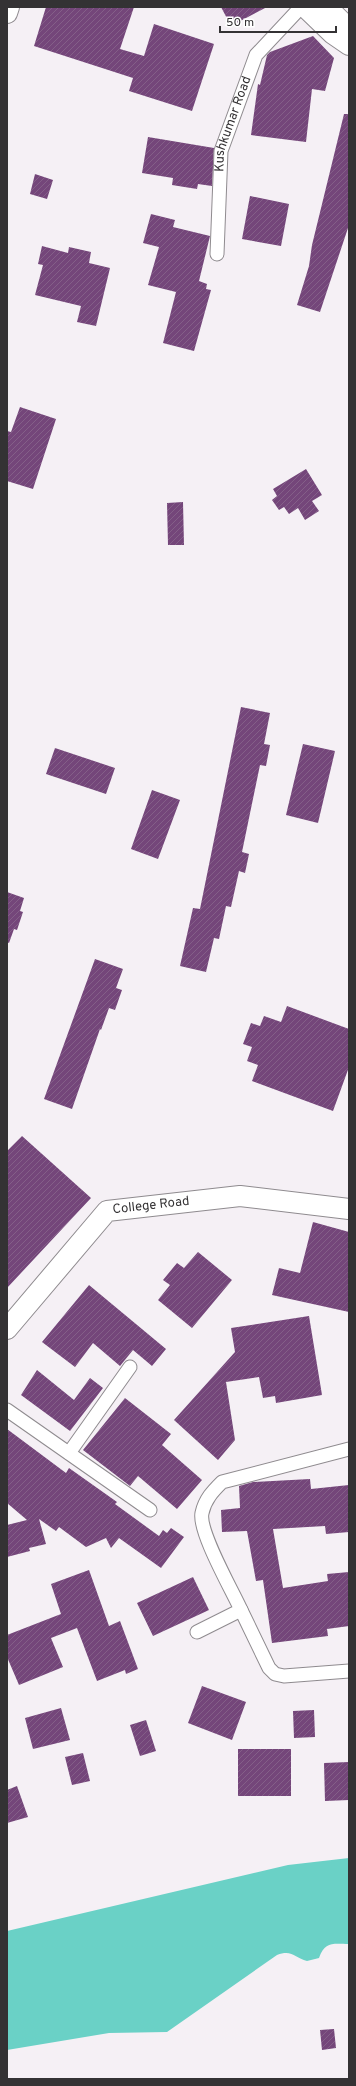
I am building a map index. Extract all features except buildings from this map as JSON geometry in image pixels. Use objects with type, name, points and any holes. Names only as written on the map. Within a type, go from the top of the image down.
[{"type":"main road","points":[[7,13],[9,7]]},
{"type":"main road","points":[[327,7],[349,29]]},
{"type":"main road","points":[[301,9],[349,45]]},
{"type":"main road","name":"College Road","points":[[7,1330],[107,1211],[240,1196],[349,1209]]},
{"type":"street","name":"Kushkumar Road","points":[[217,254],[221,151],[256,55],[301,9]]},
{"type":"street","points":[[68,1453],[130,1367]]},
{"type":"street","points":[[7,1410],[150,1510]]},
{"type":"street","points":[[349,1449],[222,1482],[209,1495],[202,1513],[202,1529],[269,1668],[275,1674],[284,1676],[349,1671]]},
{"type":"street","points":[[197,1632],[241,1610]]},
{"type":"shaded area","points":[[349,1858],[349,1944],[327,1946],[319,1958],[307,1961],[290,1953],[282,1953],[277,1955],[167,2032],[109,2033],[7,2050],[7,1931],[288,1865]]}]
